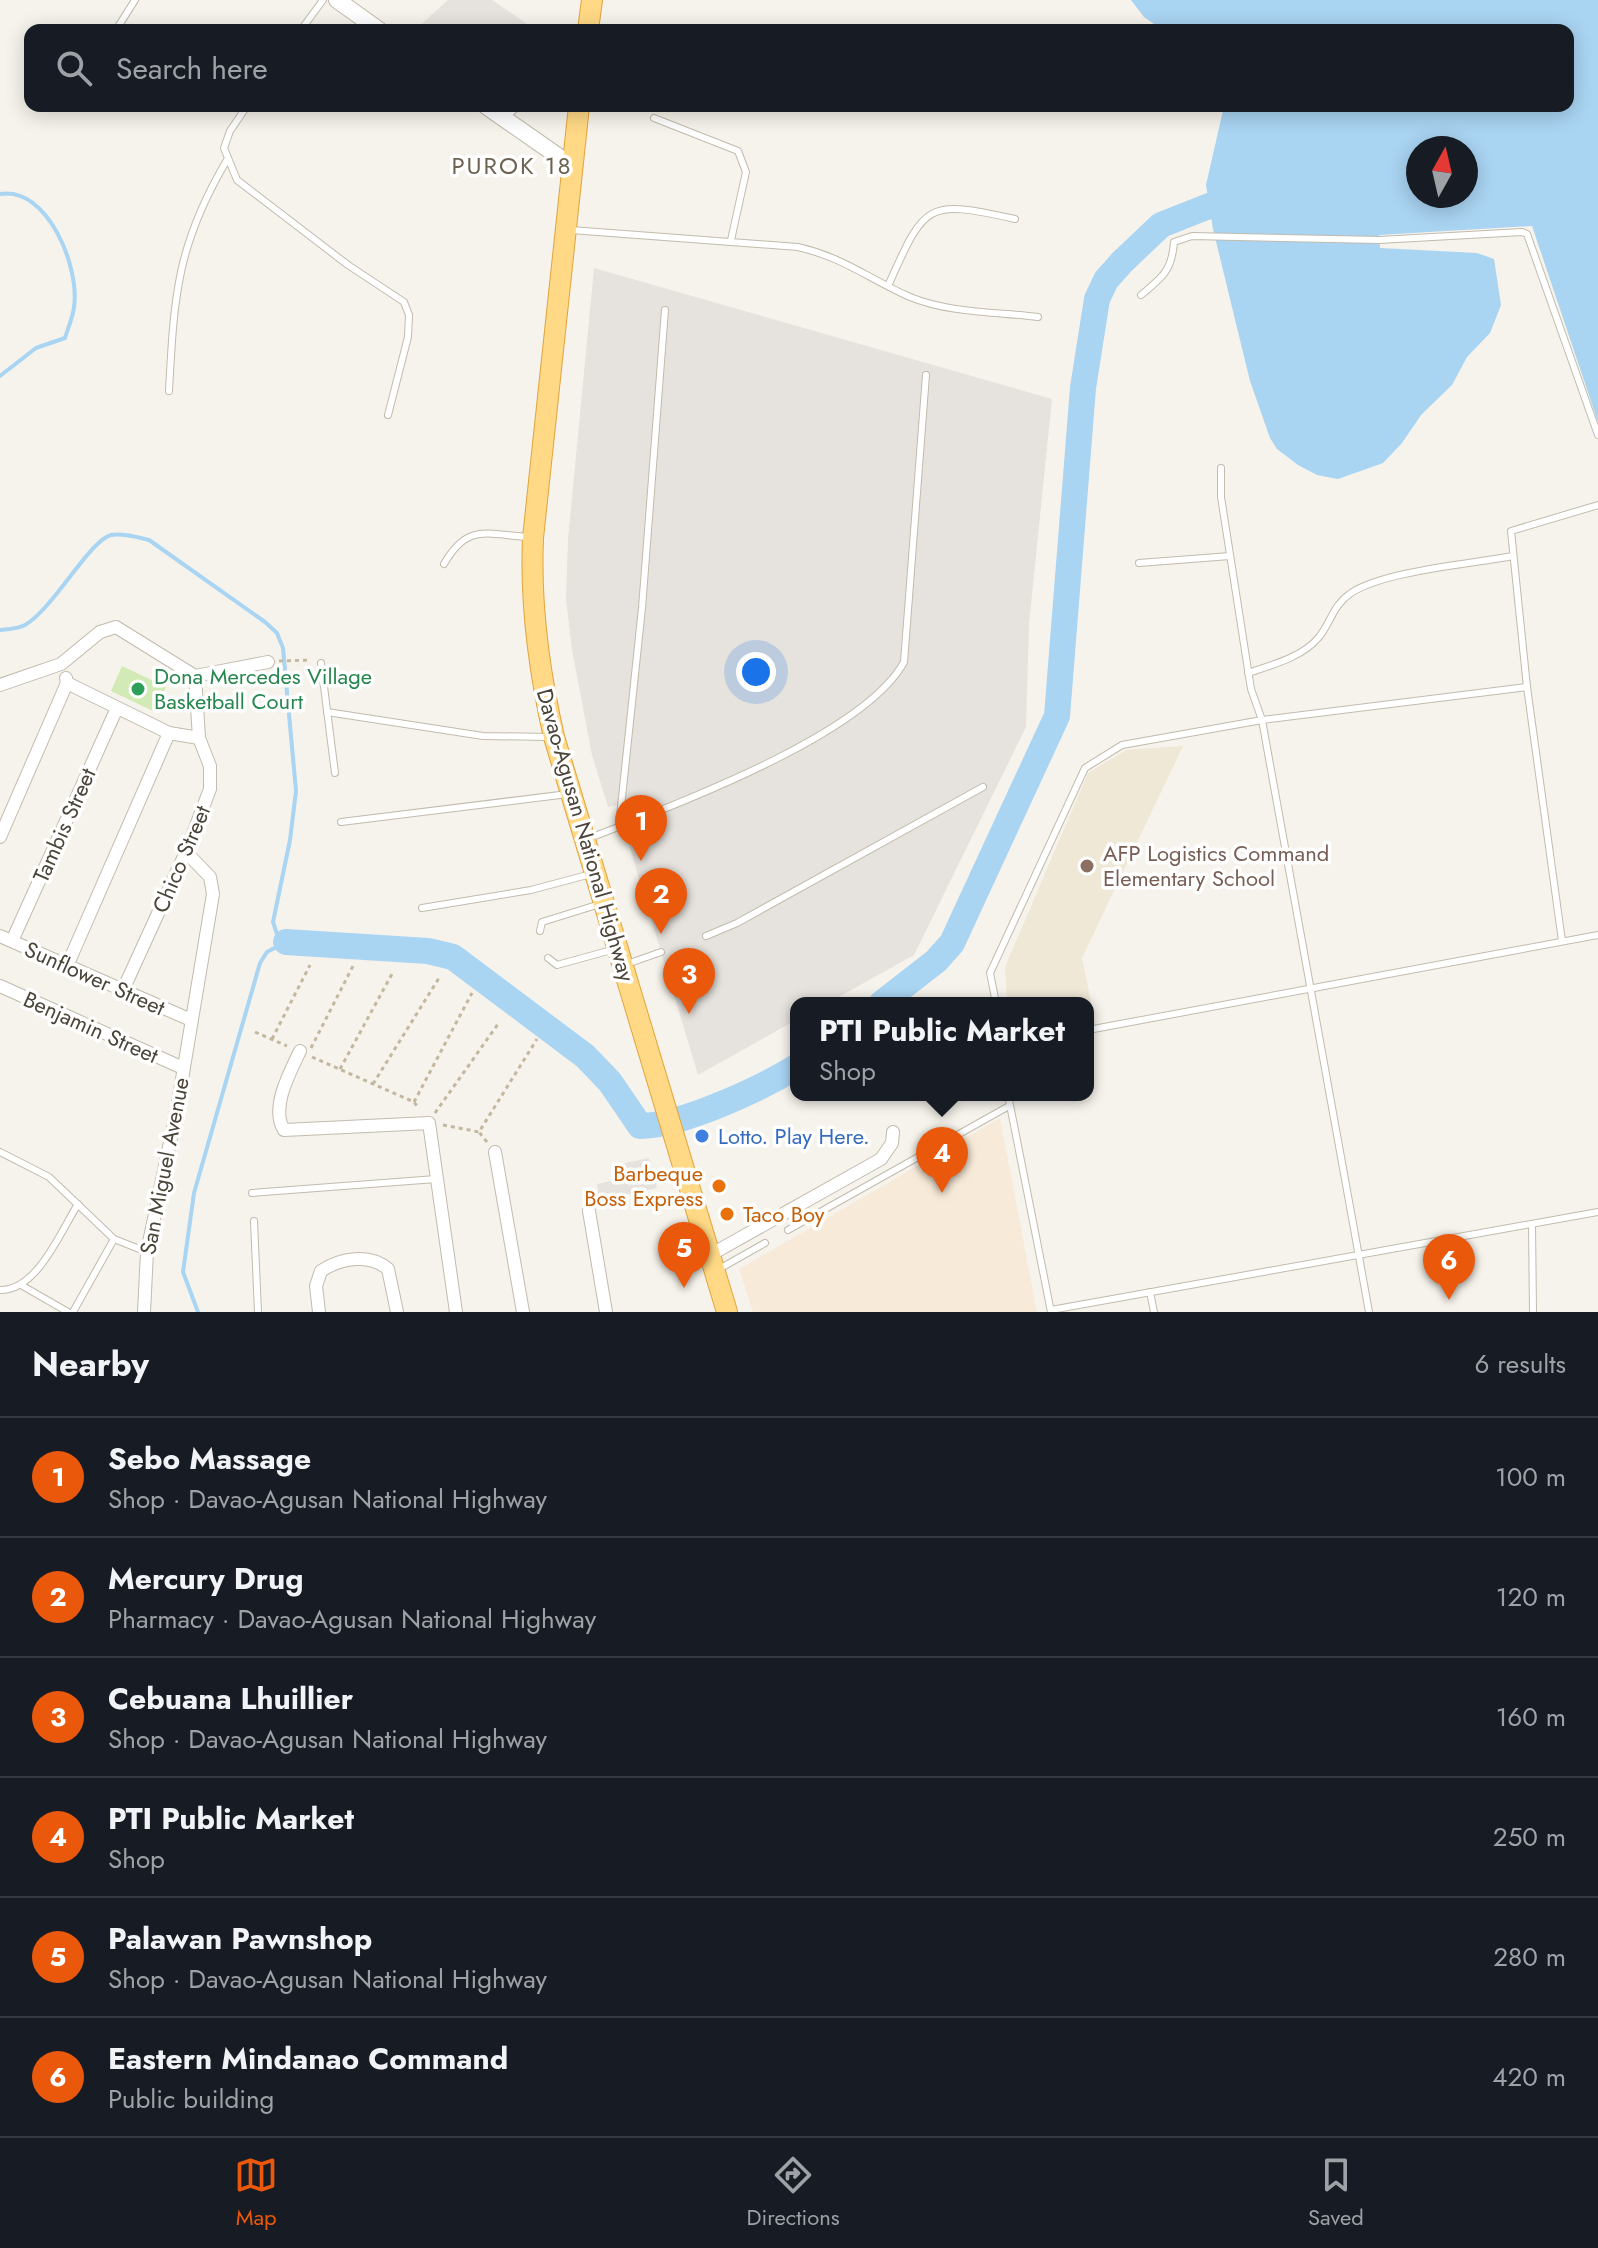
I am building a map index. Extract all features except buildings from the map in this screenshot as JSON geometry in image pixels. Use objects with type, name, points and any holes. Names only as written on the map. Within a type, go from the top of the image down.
[{"type":"highway","points":[[589,24],[592,0]]},
{"type":"highway","name":"Davao-Agusan National Highway","points":[[578,112],[533,538],[531,606],[554,737],[727,1312]]},
{"type":"street","points":[[337,0],[371,24]]},
{"type":"street","points":[[494,112],[572,166]]},
{"type":"street","points":[[0,685],[61,664],[100,632],[116,627],[195,676],[268,662]]},
{"type":"street","points":[[0,837],[67,683],[61,664]]},
{"type":"street","name":"Chico Street","points":[[123,990],[186,852],[210,789],[210,766],[199,738],[195,676]]},
{"type":"street","points":[[67,683],[169,733],[199,738]]},
{"type":"street","name":"Tambis Street","points":[[6,939],[117,708]]},
{"type":"street","points":[[67,966],[169,733]]},
{"type":"street","name":"San Miguel Avenue","points":[[144,1312],[147,1252],[213,894],[210,877],[186,852]]},
{"type":"street","name":"Sunflower Street","points":[[6,939],[191,1020]]},
{"type":"street","name":"Benjamin Street","points":[[0,986],[183,1068]]},
{"type":"street","points":[[304,1053],[282,1089],[280,1122],[284,1130],[429,1123],[456,1312]]},
{"type":"street","points":[[712,1263],[881,1159],[892,1143],[893,1132]]},
{"type":"street","points":[[495,1152],[523,1312]]},
{"type":"street","points":[[589,1211],[606,1312]]},
{"type":"street","points":[[319,1312],[316,1286],[321,1271],[360,1259],[382,1263],[392,1276],[397,1312]]},
{"type":"lane","points":[[120,24],[135,0]]},
{"type":"lane","points":[[305,24],[323,0]]},
{"type":"lane","points":[[243,112],[230,131],[224,148],[237,180],[348,265],[404,302],[409,315],[408,337],[388,415]]},
{"type":"lane","points":[[504,119],[512,112]]},
{"type":"lane","points":[[654,118],[738,151],[746,172],[731,240]]},
{"type":"lane","points":[[169,391],[179,265],[195,219],[227,160]]},
{"type":"lane","points":[[888,286],[912,233],[926,216],[938,209],[970,209],[1015,219]]},
{"type":"lane","points":[[565,230],[731,240],[827,254],[888,286],[936,305],[1038,317]]},
{"type":"lane","points":[[1141,295],[1167,274],[1173,264],[1174,242],[1192,236],[1379,240],[1522,232],[1527,234],[1598,435]]},
{"type":"lane","points":[[619,826],[641,620],[665,310]]},
{"type":"lane","points":[[585,840],[747,772],[844,718],[894,680],[904,662],[926,375]]},
{"type":"lane","points":[[1221,468],[1219,486],[1248,673],[1262,720],[1369,1312]]},
{"type":"lane","points":[[1562,941],[1527,687],[1511,531],[1598,505]]},
{"type":"lane","points":[[444,564],[456,543],[470,534],[533,538]]},
{"type":"lane","points":[[1139,563],[1230,556]]},
{"type":"lane","points":[[1248,673],[1287,660],[1319,638],[1334,608],[1352,592],[1378,581],[1513,556]]},
{"type":"lane","points":[[321,663],[335,773]]},
{"type":"lane","points":[[995,997],[990,973],[1085,768],[1122,745],[1262,720],[1527,687]]},
{"type":"lane","points":[[327,712],[483,736],[554,737]]},
{"type":"lane","points":[[706,936],[737,923],[983,787]]},
{"type":"lane","points":[[341,822],[571,794]]},
{"type":"lane","points":[[422,908],[500,896],[595,874]]},
{"type":"lane","points":[[540,931],[542,922],[603,903]]},
{"type":"lane","points":[[1094,1029],[1598,935]]},
{"type":"lane","points":[[548,958],[557,965],[661,952]]},
{"type":"lane","points":[[1009,1101],[1051,1311],[1598,1212]]},
{"type":"lane","points":[[788,1230],[1009,1106]]},
{"type":"lane","points":[[0,1152],[49,1177],[114,1239],[147,1252]]},
{"type":"lane","points":[[252,1193],[436,1179]]},
{"type":"lane","points":[[0,1290],[21,1285],[36,1270],[78,1204]]},
{"type":"lane","points":[[254,1221],[258,1312]]},
{"type":"lane","points":[[1532,1224],[1533,1312]]},
{"type":"lane","points":[[21,1285],[71,1312],[114,1239]]},
{"type":"lane","points":[[712,1263],[765,1243]]},
{"type":"lane","points":[[1150,1292],[1154,1312]]},
{"type":"path","points":[[290,659],[321,663]]},
{"type":"path","points":[[272,1039],[310,965]]},
{"type":"path","points":[[304,1053],[353,966]]},
{"type":"path","points":[[340,1069],[392,974]]},
{"type":"path","points":[[373,1084],[439,978]]},
{"type":"path","points":[[414,1102],[472,993]]},
{"type":"path","points":[[429,1123],[498,1024]]},
{"type":"path","points":[[255,1032],[414,1102],[429,1123],[479,1132],[495,1152]]},
{"type":"path","points":[[479,1132],[537,1039]]},
{"type":"path","points":[[1443,1239],[1449,1276]]},
{"type":"shaded area","points":[[448,0],[492,0],[527,24],[422,24]]},
{"type":"shaded area","points":[[594,268],[1052,399],[1029,624],[1026,727],[914,955],[839,997],[790,997],[790,1023],[698,1075],[617,805],[608,807],[592,755],[572,650],[566,599],[568,539]]},
{"type":"shaded area","name":"AFP Logistics Command Elementary School","points":[[1183,746],[1082,958],[1090,997],[1007,997],[1005,967],[1088,773],[1126,750]]},
{"type":"shaded area","points":[[1000,1118],[1037,1312],[753,1312],[739,1269]]},
{"type":"shaded area","points":[[649,1158],[657,1188],[599,1200],[597,1184],[615,1180],[615,1165]]},
{"type":"green space","name":"Dona Mercedes Village Basketball Court","points":[[122,666],[166,687],[155,712],[111,691]]},
{"type":"water","points":[[1131,0],[1598,0],[1598,422],[1532,226],[1379,235],[1380,248],[1477,253],[1494,259],[1501,305],[1490,333],[1467,357],[1452,385],[1421,415],[1402,443],[1383,463],[1338,479],[1317,475],[1298,465],[1277,449],[1270,438],[1250,381],[1213,229],[1206,185],[1223,112],[1574,112],[1574,24],[1154,24],[1144,17]]},
{"type":"waterway","points":[[0,194],[17,195],[33,203],[46,216],[66,252],[75,291],[65,338],[36,348],[0,376]]},
{"type":"waterway","points":[[890,997],[936,961],[952,943],[1057,716],[1083,388],[1097,299],[1106,280],[1161,225],[1209,206]]},
{"type":"waterway","points":[[0,630],[22,626],[36,617],[102,540],[111,535],[120,535],[149,540],[265,622],[277,633],[283,648],[296,791],[290,840],[273,922],[277,934],[286,942],[267,952],[260,963],[194,1193],[183,1272],[198,1312]]},
{"type":"waterway","points":[[286,942],[428,951],[453,957],[585,1056],[610,1082],[640,1126],[698,1113],[762,1086],[790,1070]]},
{"type":"place","name":"Dona Mercedes Village Basketball Court","points":[[138,689]]},
{"type":"place","name":"Sebo Massage","points":[[641,861]]},
{"type":"place","name":"AFP Logistics Command Elementary School","points":[[1087,866]]},
{"type":"place","name":"Mercury Drug","points":[[661,934]]},
{"type":"place","name":"Cebuana Lhuillier","points":[[689,1014]]},
{"type":"place","name":"Lotto. Play Here.","points":[[702,1136]]},
{"type":"place","name":"Barbeque Boss Express","points":[[719,1186]]},
{"type":"place","name":"PTI Public Market","points":[[942,1193]]},
{"type":"place","name":"Taco Boy","points":[[727,1214]]},
{"type":"place","name":"Palawan Pawnshop","points":[[684,1288]]},
{"type":"place","name":"Eastern Mindanao Command","points":[[1449,1300]]},
{"type":"district","name":"PUROK 18","points":[[512,166]]}]
